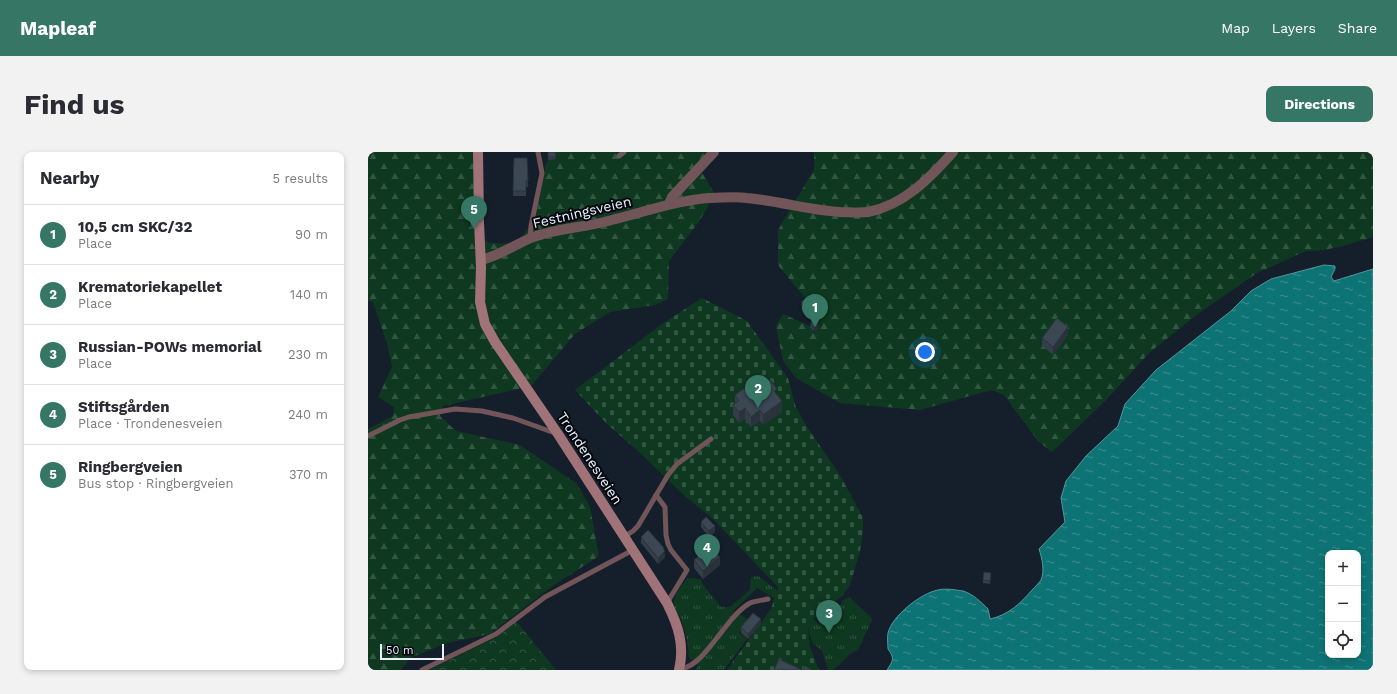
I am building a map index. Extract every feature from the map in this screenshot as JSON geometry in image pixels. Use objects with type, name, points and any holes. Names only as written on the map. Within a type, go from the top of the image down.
[{"type":"main road","name":"Trondenesveien","points":[[478,152],[481,260],[480,302],[485,324],[495,342],[558,434],[667,603],[675,619],[680,636],[682,654],[680,670]]},
{"type":"street","points":[[669,204],[672,197],[714,152]]},
{"type":"street","name":"Festningsveien","points":[[481,260],[491,258],[530,238],[546,233],[606,222],[669,204],[707,198],[747,197],[826,211],[868,212],[886,206],[905,196],[928,179],[953,152]]},
{"type":"lane","points":[[530,238],[530,226],[542,173],[538,152]]},
{"type":"lane","points":[[368,436],[409,417],[454,409],[482,411],[514,418],[558,434]]},
{"type":"lane","points":[[624,537],[638,526],[668,475],[678,464],[711,439]]},
{"type":"lane","points":[[656,495],[665,507],[666,535],[668,544],[687,570],[667,603]]},
{"type":"lane","points":[[422,670],[496,634],[545,597],[633,550]]},
{"type":"lane","points":[[680,670],[695,663],[741,610],[751,603],[768,599]]},
{"type":"green space","points":[[368,152],[476,152],[477,234],[489,243],[515,244],[535,221],[546,164],[553,152],[708,152],[699,168],[715,194],[698,223],[669,261],[668,299],[655,305],[610,312],[575,334],[531,386],[443,406],[440,416],[456,431],[520,445],[577,484],[590,507],[599,556],[551,587],[490,634],[447,643],[410,658],[401,670],[368,670],[368,429],[393,416],[394,407],[378,397],[392,367],[388,347],[373,302],[368,301]]},
{"type":"green space","points":[[814,152],[1373,152],[1373,237],[1331,249],[1306,251],[1257,273],[1203,310],[1149,353],[1106,400],[1052,452],[1038,441],[1004,395],[991,390],[920,410],[840,403],[796,378],[783,361],[776,326],[783,314],[812,327],[815,310],[778,265],[778,230],[814,170]]},
{"type":"green space","points":[[702,298],[747,321],[788,378],[795,405],[807,427],[840,475],[863,518],[863,532],[860,551],[850,585],[843,595],[815,618],[808,627],[810,647],[819,670],[727,670],[771,609],[778,587],[711,517],[686,497],[607,424],[575,390],[662,324]]},
{"type":"green space","points":[[758,576],[807,613],[819,624],[828,624],[830,620],[829,614],[835,607],[841,605],[842,601],[849,597],[871,617],[872,620],[858,650],[850,654],[832,670],[828,670],[822,651],[812,642],[805,616],[757,588],[733,611],[748,619],[739,633],[747,639],[724,670],[695,670],[698,666],[689,657],[684,629],[674,604],[681,586],[688,578],[701,579],[703,585],[721,607],[730,607],[750,590],[751,577]]},
{"type":"green space","points":[[516,621],[556,670],[429,670],[497,637]]},
{"type":"water","points":[[1324,265],[1335,266],[1331,277],[1334,281],[1373,269],[1373,670],[887,670],[892,660],[892,655],[888,649],[888,633],[891,626],[908,606],[931,592],[941,589],[951,589],[967,592],[988,609],[990,619],[1008,612],[1023,600],[1041,580],[1043,564],[1039,549],[1065,522],[1061,498],[1066,481],[1086,456],[1118,426],[1125,404],[1156,370],[1231,311],[1251,291],[1271,279]]},
{"type":"building","points":[[548,152],[555,152],[556,157],[548,157]]},
{"type":"building","points":[[514,158],[527,158],[528,181],[526,181],[526,191],[513,191]]},
{"type":"building","points":[[818,296],[817,305],[806,308],[802,306],[801,302],[805,299]]},
{"type":"building","points":[[815,317],[818,322],[818,326],[814,328],[810,325]]},
{"type":"building","points":[[1057,318],[1068,327],[1053,347],[1042,338]]},
{"type":"building","points":[[763,375],[768,382],[770,380],[777,389],[774,391],[782,401],[763,415],[760,410],[751,417],[745,408],[739,412],[733,405],[739,401],[735,395]]},
{"type":"building","points":[[706,517],[715,526],[709,531],[701,522]]},
{"type":"building","points":[[648,530],[664,548],[663,549],[665,551],[658,558],[641,537]]},
{"type":"building","points":[[710,546],[720,557],[703,571],[694,560]]},
{"type":"building","points":[[984,572],[991,573],[990,581],[983,580]]},
{"type":"building","points":[[753,613],[761,619],[748,634],[741,627]]},
{"type":"building","points":[[779,659],[802,670],[774,670]]},
{"type":"building","points":[[805,666],[812,670],[803,670]]},
{"type":"place","name":"Ringbergveien","points":[[474,229]]},
{"type":"place","name":"10,5 cm SKC/32","points":[[815,327]]},
{"type":"place","name":"Krematoriekapellet","points":[[758,408]]},
{"type":"place","name":"Stiftsgården","points":[[707,567]]},
{"type":"place","name":"Russian-POWs memorial","points":[[829,633]]}]
